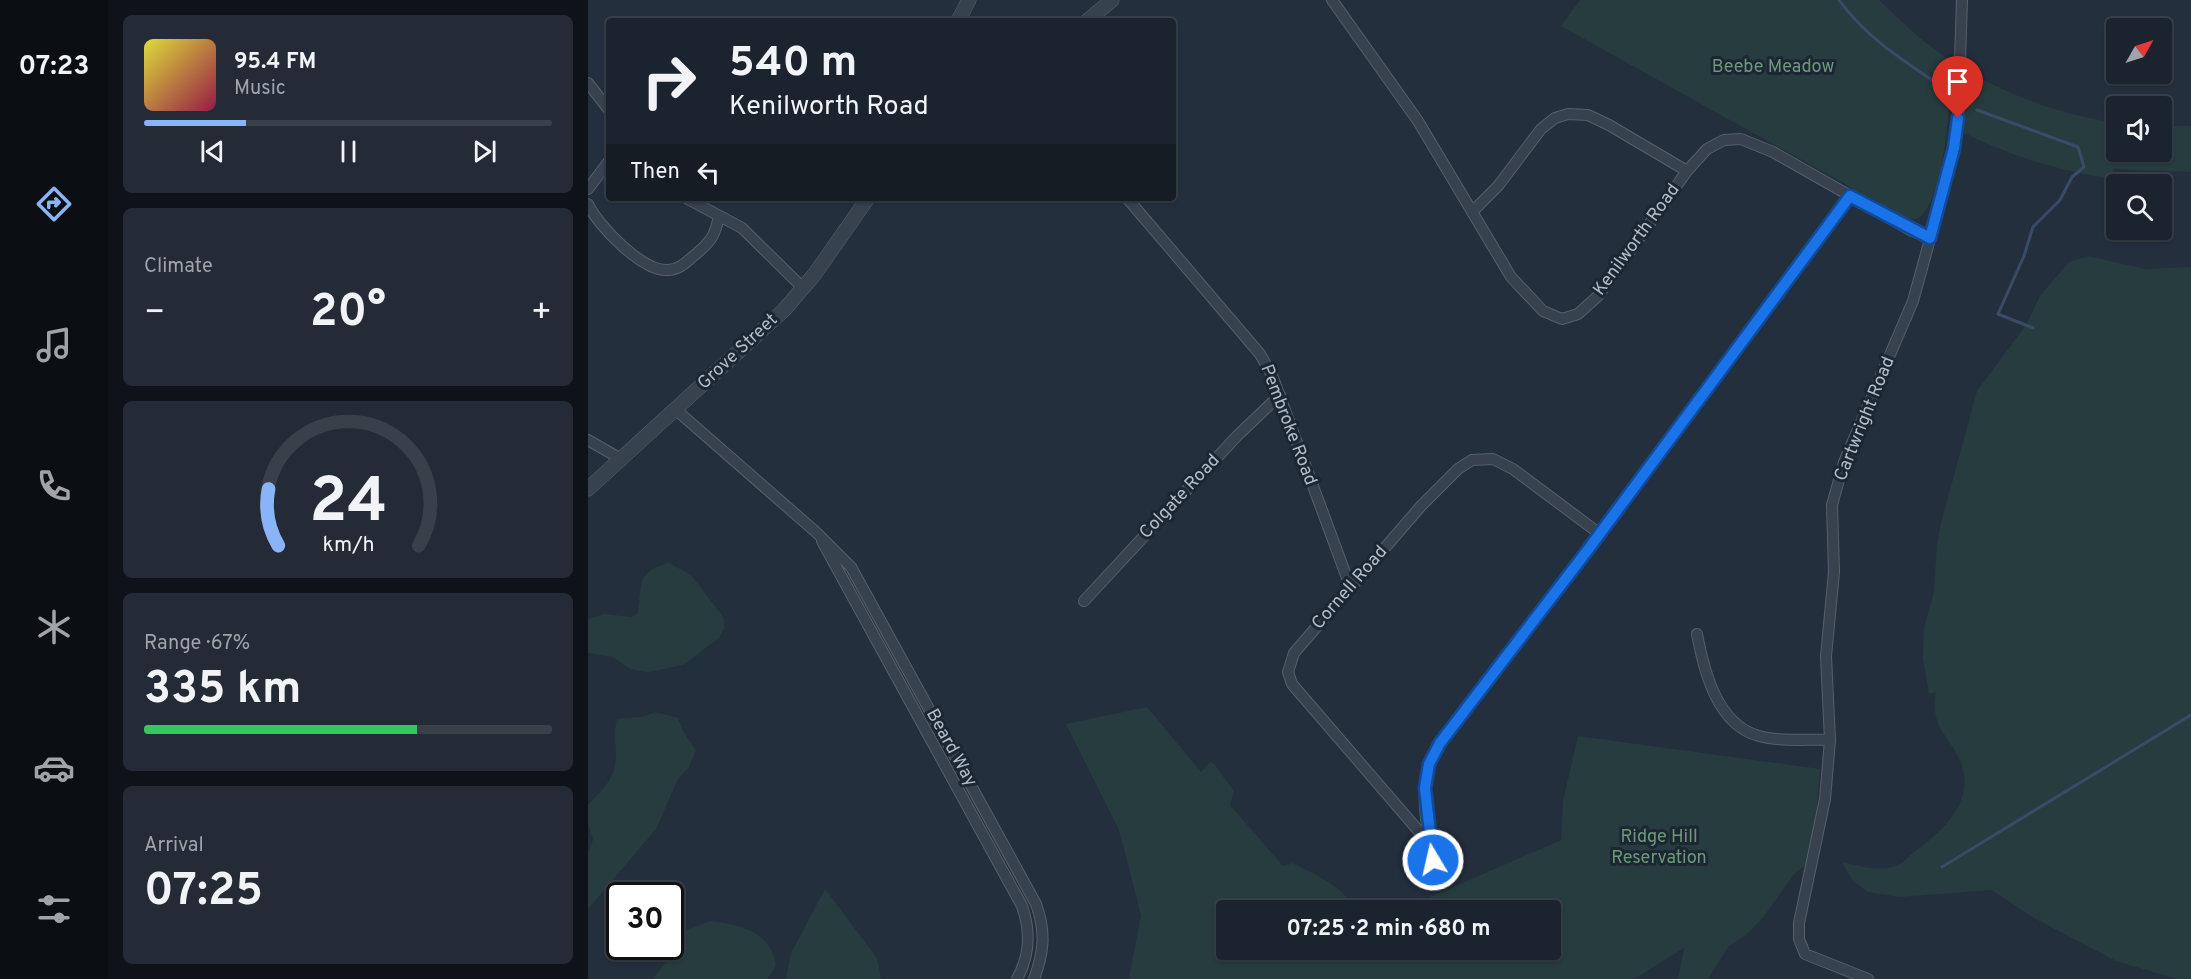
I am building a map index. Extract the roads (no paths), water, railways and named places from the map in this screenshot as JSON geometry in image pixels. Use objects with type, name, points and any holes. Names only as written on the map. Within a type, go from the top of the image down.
[{"type":"street","points":[[960,18],[969,0]]},
{"type":"street","points":[[1091,18],[1112,0]]},
{"type":"street","name":"Kenilworth Road","points":[[1332,0],[1418,121],[1511,277],[1543,311],[1562,319],[1578,314],[1598,296],[1687,171],[1707,149],[1724,140],[1741,139],[1773,152],[1930,238]]},
{"type":"street","name":"Cartwright Road","points":[[1868,979],[1805,954],[1799,939],[1799,923],[1821,825],[1830,740],[1826,656],[1834,572],[1832,505],[1844,462],[1913,301],[1930,238],[1957,131],[1962,0]]},
{"type":"street","points":[[588,82],[606,106]]},
{"type":"street","points":[[1472,212],[1498,186],[1541,129],[1555,118],[1569,114],[1588,115],[1609,124],[1687,171]]},
{"type":"street","points":[[588,189],[606,165]]},
{"type":"street","points":[[1437,876],[1430,844],[1425,788],[1429,764],[1440,743],[1600,534],[1850,196]]},
{"type":"street","points":[[692,201],[736,226],[757,242],[803,288]]},
{"type":"street","name":"Grove Street","points":[[588,489],[783,310],[803,288],[866,201]]},
{"type":"street","name":"Pembroke Road","points":[[1130,201],[1260,354],[1280,394],[1297,447],[1350,586]]},
{"type":"street","points":[[588,204],[598,219],[632,254],[659,270],[681,267],[716,234],[736,226]]},
{"type":"street","points":[[716,234],[719,216]]},
{"type":"street","name":"Colgate Road","points":[[1084,601],[1237,436],[1280,394]]},
{"type":"street","name":"Beard Way","points":[[675,409],[817,533],[851,567],[1036,904],[1042,922],[1044,939],[1043,955],[1034,979]]},
{"type":"street","points":[[588,440],[621,459]]},
{"type":"street","name":"Cornell Road","points":[[1430,844],[1292,684],[1288,672],[1294,653],[1421,506],[1458,468],[1472,460],[1493,459],[1513,469],[1600,534]]},
{"type":"street","name":"Beard Way","points":[[817,533],[1022,906],[1028,922],[1029,939],[1027,956],[1017,979]]},
{"type":"street","points":[[1697,634],[1706,672],[1722,705],[1734,722],[1762,737],[1830,740]]},
{"type":"waterway","points":[[1839,0],[1871,35],[1895,55],[1935,82]]},
{"type":"waterway","points":[[1977,110],[2078,147],[2084,167],[2072,177],[2060,200],[2033,227],[2024,256],[1998,314],[2033,328]]},
{"type":"waterway","points":[[1942,867],[2191,715]]},
{"type":"park label","name":"Beebe Meadow","points":[[1773,67]]},
{"type":"park label","name":"Ridge Hill Reservation","points":[[1659,847]]}]
